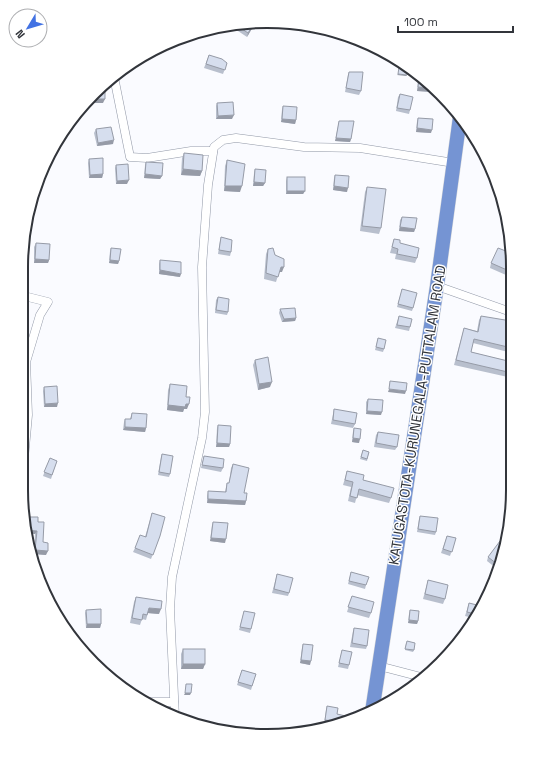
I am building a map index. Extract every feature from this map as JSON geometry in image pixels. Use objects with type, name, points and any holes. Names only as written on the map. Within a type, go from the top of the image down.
[{"type":"highway","name":"KATUGASTOTA-KURUNEGALA-PUTTALAM ROAD","points":[[373,704],[437,286],[459,125]]},
{"type":"street","points":[[115,82],[130,157],[148,158],[191,151],[213,151]]},
{"type":"street","points":[[175,710],[170,609],[172,577],[202,438],[205,412],[202,266],[208,186],[214,147],[223,140],[236,138],[304,147],[360,148],[454,163]]},
{"type":"street","points":[[437,286],[506,310]]},
{"type":"street","points":[[28,297],[48,302],[40,315],[28,355]]},
{"type":"street","points":[[379,666],[417,676]]},
{"type":"street","points":[[157,702],[174,702]]},
{"type":"building","points":[[250,29],[248,33],[243,30]]},
{"type":"building","points":[[209,55],[222,59],[227,63],[225,70],[206,64]]},
{"type":"building","points":[[399,67],[407,74],[407,75],[398,74]]},
{"type":"building","points":[[349,72],[363,72],[361,91],[346,88]]},
{"type":"building","points":[[419,82],[426,88],[418,87]]},
{"type":"building","points":[[105,91],[105,99],[97,99]]},
{"type":"building","points":[[400,94],[413,97],[410,110],[397,108]]},
{"type":"building","points":[[233,102],[234,115],[218,116],[217,103]]},
{"type":"building","points":[[283,106],[297,107],[296,120],[282,119]]},
{"type":"building","points":[[418,118],[433,119],[432,130],[417,128]]},
{"type":"building","points":[[339,121],[354,121],[351,139],[336,138]]},
{"type":"building","points":[[111,127],[114,140],[98,143],[96,129]]},
{"type":"building","points":[[184,153],[203,155],[202,171],[183,169]]},
{"type":"building","points":[[103,158],[103,174],[90,175],[89,159]]},
{"type":"building","points":[[227,160],[245,164],[242,186],[225,186]]},
{"type":"building","points":[[146,162],[163,163],[162,176],[145,174]]},
{"type":"building","points":[[128,164],[129,180],[117,181],[116,165]]},
{"type":"building","points":[[255,169],[266,170],[265,183],[254,182]]},
{"type":"building","points":[[335,175],[349,176],[348,188],[334,186]]},
{"type":"building","points":[[287,177],[305,177],[305,191],[287,191]]},
{"type":"building","points":[[367,187],[386,189],[381,228],[362,226]]},
{"type":"building","points":[[402,217],[417,218],[415,229],[400,227]]},
{"type":"building","points":[[221,237],[232,240],[231,252],[219,250]]},
{"type":"building","points":[[394,239],[400,240],[400,243],[419,248],[417,258],[397,254],[398,249],[392,247]]},
{"type":"building","points":[[36,243],[50,244],[49,260],[35,259]]},
{"type":"building","points":[[111,248],[121,249],[119,261],[110,260]]},
{"type":"building","points":[[273,248],[275,255],[284,259],[284,267],[281,267],[278,277],[266,273],[268,249]]},
{"type":"building","points":[[498,248],[505,251],[506,270],[491,263]]},
{"type":"building","points":[[160,260],[181,262],[181,274],[160,270]]},
{"type":"building","points":[[402,289],[417,293],[413,308],[398,304]]},
{"type":"building","points":[[218,297],[229,299],[228,312],[216,310]]},
{"type":"building","points":[[295,308],[296,318],[284,319],[280,309]]},
{"type":"building","points":[[399,316],[412,319],[410,327],[397,325]]},
{"type":"building","points":[[481,316],[506,320],[506,347],[474,339],[471,352],[506,361],[506,372],[456,360],[464,328],[478,332]]},
{"type":"building","points":[[378,338],[386,340],[384,349],[376,347]]},
{"type":"building","points":[[268,357],[272,382],[259,384],[255,360]]},
{"type":"building","points":[[390,381],[407,383],[406,391],[389,389]]},
{"type":"building","points":[[170,384],[187,386],[186,397],[190,397],[189,404],[186,404],[185,407],[168,405]]},
{"type":"building","points":[[57,386],[58,403],[45,404],[44,387]]},
{"type":"building","points":[[368,399],[383,400],[382,412],[367,411]]},
{"type":"building","points":[[334,409],[357,413],[355,424],[333,420]]},
{"type":"building","points":[[132,413],[147,414],[146,428],[125,427],[125,419],[131,419]]},
{"type":"building","points":[[218,425],[231,426],[230,444],[217,443]]},
{"type":"building","points":[[354,428],[361,429],[360,439],[353,438]]},
{"type":"building","points":[[378,432],[399,435],[397,447],[376,443]]},
{"type":"building","points":[[363,450],[369,452],[367,459],[361,457]]},
{"type":"building","points":[[162,454],[173,456],[170,474],[159,472]]},
{"type":"building","points":[[204,456],[224,459],[223,468],[202,465]]},
{"type":"building","points":[[50,458],[57,461],[52,475],[44,472]]},
{"type":"building","points":[[233,464],[249,468],[244,493],[247,493],[246,501],[208,499],[208,491],[226,492],[227,483],[229,483]]},
{"type":"building","points":[[347,471],[364,475],[363,480],[394,488],[391,498],[359,489],[357,498],[350,496],[353,482],[345,480]]},
{"type":"building","points":[[152,513],[165,517],[153,555],[135,548],[140,535],[146,537]]},
{"type":"building","points":[[420,516],[438,518],[436,532],[418,529]]},
{"type":"building","points":[[30,517],[38,517],[38,522],[44,522],[43,542],[48,543],[48,551],[36,550],[37,531],[32,531]]},
{"type":"building","points":[[213,522],[228,523],[226,539],[211,538]]},
{"type":"building","points":[[447,536],[456,538],[452,552],[443,549]]},
{"type":"building","points":[[500,541],[500,541],[495,562],[488,557]]},
{"type":"building","points":[[351,572],[369,577],[366,585],[349,581]]},
{"type":"building","points":[[277,574],[293,578],[289,593],[274,589]]},
{"type":"building","points":[[428,580],[448,585],[445,599],[425,594]]},
{"type":"building","points":[[352,596],[374,602],[371,613],[348,607]]},
{"type":"building","points":[[136,597],[162,601],[161,609],[149,608],[147,615],[143,614],[142,620],[132,618]]},
{"type":"building","points":[[469,603],[477,605],[472,613],[467,612]]},
{"type":"building","points":[[101,609],[101,624],[87,624],[86,610]]},
{"type":"building","points":[[410,610],[419,611],[418,621],[409,620]]},
{"type":"building","points":[[244,611],[255,613],[251,629],[240,627]]},
{"type":"building","points":[[354,628],[369,630],[367,646],[352,643]]},
{"type":"building","points":[[407,641],[415,643],[414,650],[405,649]]},
{"type":"building","points":[[303,644],[313,645],[311,661],[301,660]]},
{"type":"building","points":[[183,649],[205,649],[205,664],[183,664]]},
{"type":"building","points":[[342,650],[352,652],[349,665],[339,663]]},
{"type":"building","points":[[242,670],[256,674],[252,686],[238,682]]},
{"type":"building","points":[[186,684],[192,684],[191,693],[185,693]]},
{"type":"building","points":[[327,706],[338,708],[337,714],[345,716],[330,721],[325,720]]}]
